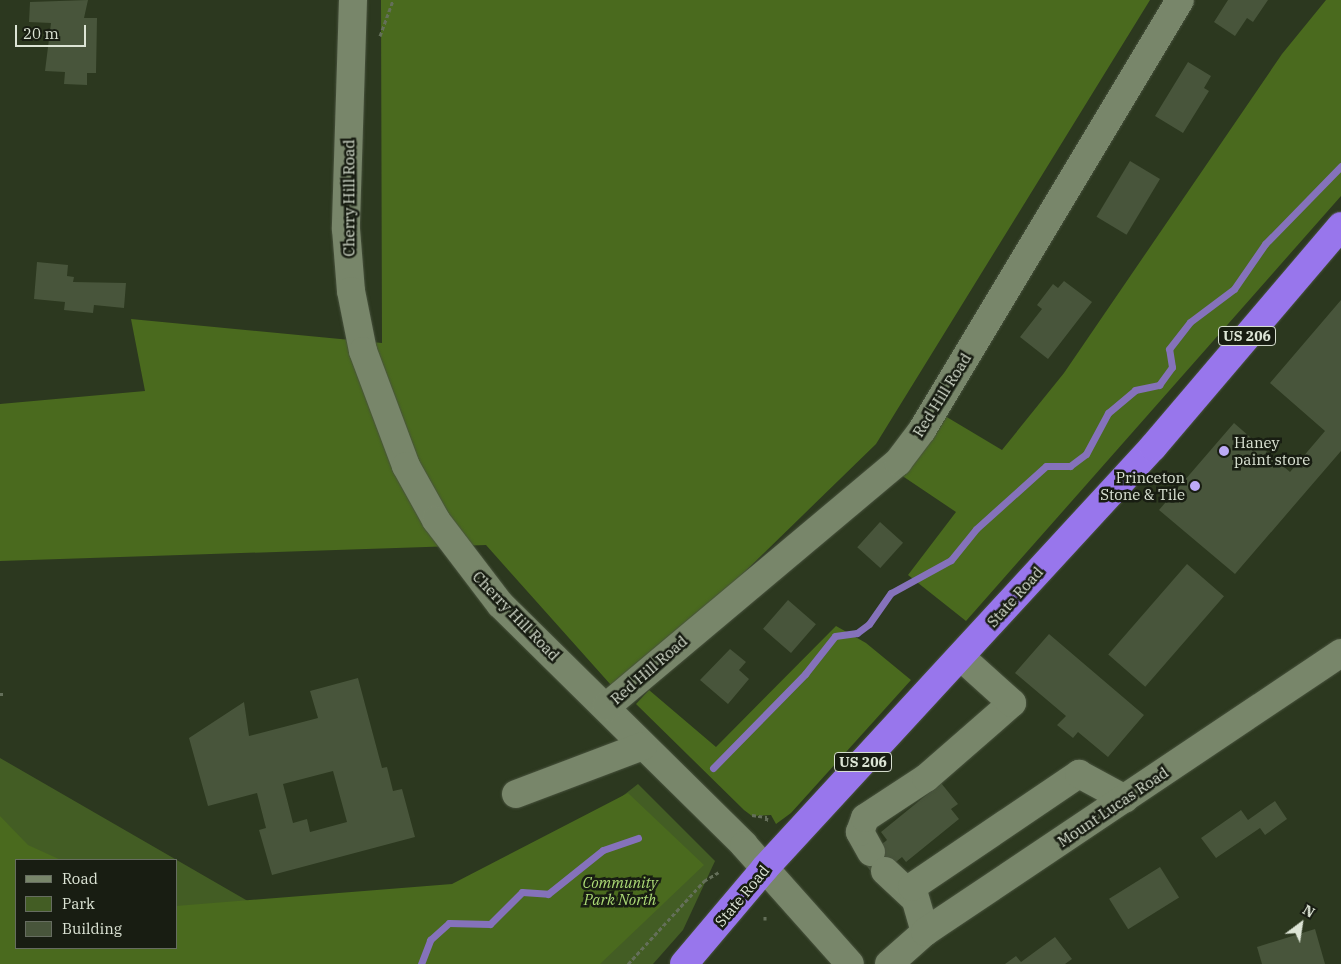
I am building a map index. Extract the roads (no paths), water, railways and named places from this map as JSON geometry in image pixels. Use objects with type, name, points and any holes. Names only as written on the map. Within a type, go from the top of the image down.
[{"type":"highway","name":"State Road","points":[[684,964],[765,868],[1153,447],[1341,226]]},
{"type":"street","name":"Cherry Hill Road","points":[[352,0],[346,229],[362,342],[382,410],[406,466],[465,562],[500,604],[606,707],[642,746],[765,868],[850,964]]},
{"type":"street","name":"Red Hill Road","points":[[606,707],[898,462],[922,430],[1180,0]]},
{"type":"street","name":"Mount Lucas Road","points":[[888,964],[925,932],[1341,653]]},
{"type":"street","points":[[914,897],[878,862],[860,832],[865,818],[926,778],[1012,703],[960,657]]},
{"type":"street","points":[[516,794],[642,746]]},
{"type":"street","points":[[925,932],[912,888],[1079,774],[1125,799]]},
{"type":"waterway","points":[[713,768],[805,674],[835,636],[857,633],[869,624],[891,593],[951,560],[976,529],[1046,466],[1070,466],[1086,454],[1108,413],[1135,390],[1159,385],[1172,367],[1169,349],[1190,322],[1234,289],[1265,244],[1341,166]]},
{"type":"waterway","points":[[421,964],[430,940],[449,923],[490,924],[522,892],[548,894],[603,850],[638,838]]},
{"type":"place","name":"Haney paint store","points":[[1224,451]]},
{"type":"place","name":"Princeton Stone & Tile","points":[[1195,486]]},
{"type":"park label","name":"Community Park North","points":[[620,890]]}]
